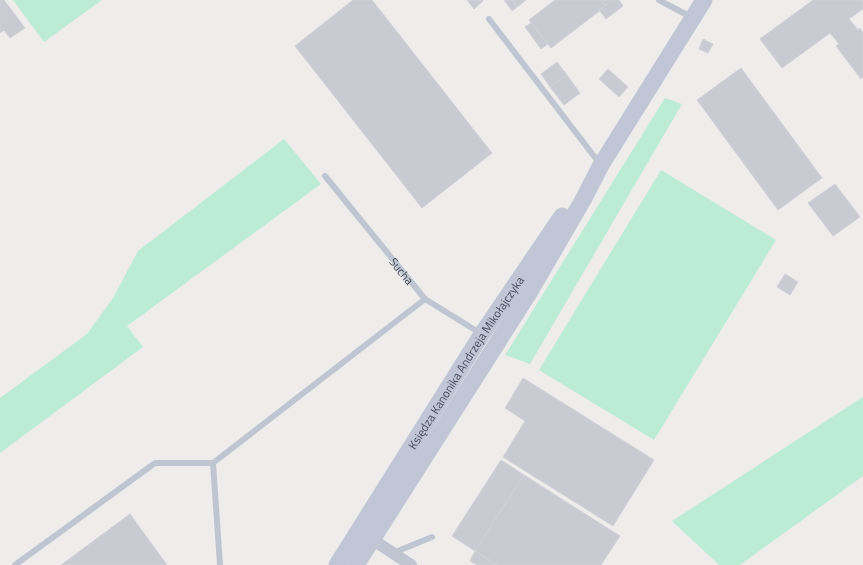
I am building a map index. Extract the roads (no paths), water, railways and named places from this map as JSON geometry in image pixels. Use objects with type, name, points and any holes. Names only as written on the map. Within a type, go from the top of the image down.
[{"type":"main road","name":"Księdza Kanonika Andrzeja Mikołajczyka","points":[[337,565],[366,535],[497,344],[583,200],[601,165],[704,0]]},
{"type":"main road","name":"Księdza Kanonika Andrzeja Mikołajczyka","points":[[356,565],[366,535],[482,334],[529,262],[576,196],[601,165]]},
{"type":"street","name":"Sucha","points":[[482,334],[497,344]]},
{"type":"street","points":[[366,535],[411,565]]},
{"type":"lane","points":[[659,0],[693,17]]},
{"type":"lane","points":[[489,19],[601,165]]},
{"type":"lane","name":"Sucha","points":[[325,176],[425,299],[482,334]]},
{"type":"lane","points":[[15,565],[155,463],[213,463],[425,299]]},
{"type":"lane","points":[[213,463],[220,565]]},
{"type":"lane","points":[[393,553],[432,537]]}]
